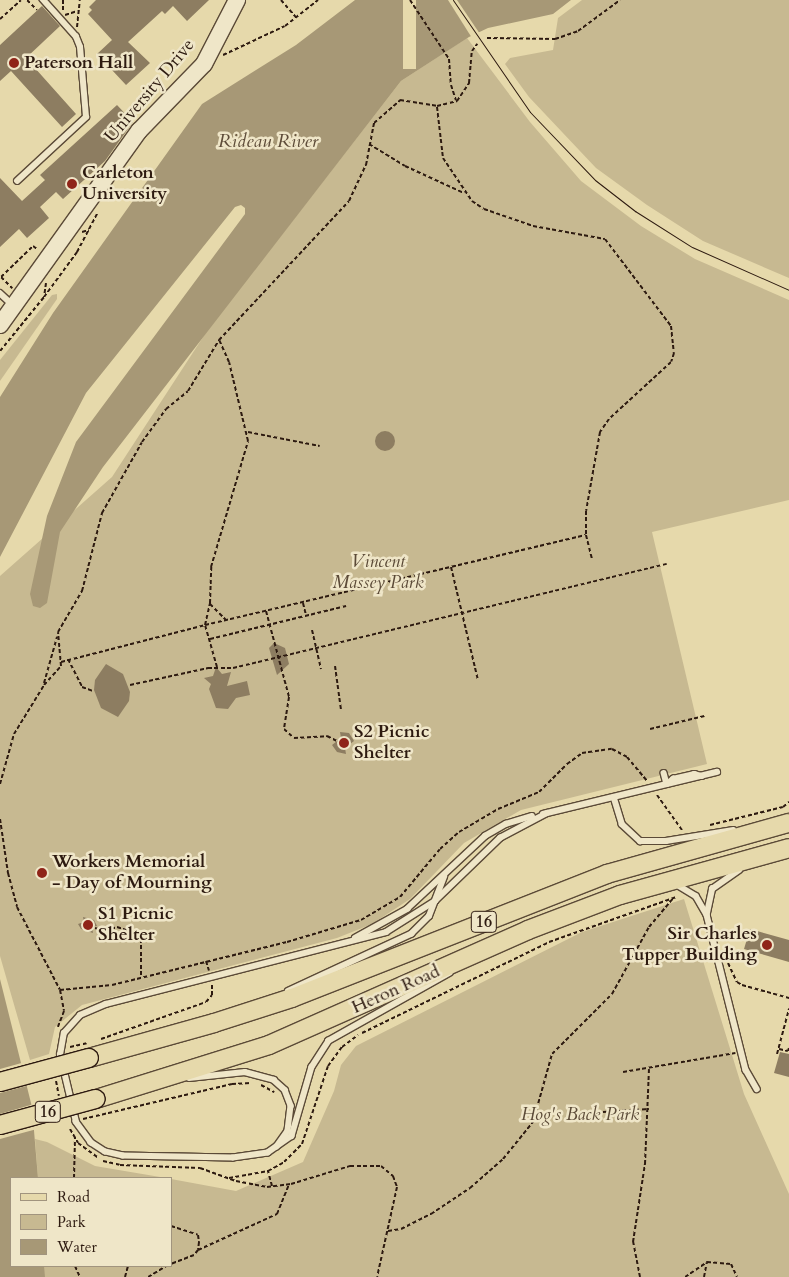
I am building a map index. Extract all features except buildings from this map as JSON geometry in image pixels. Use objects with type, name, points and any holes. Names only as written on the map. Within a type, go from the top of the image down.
[{"type":"main road","name":"Heron Road","points":[[0,1082],[90,1050],[214,1023],[366,971],[600,877],[789,822]]},
{"type":"main road","name":"Heron Road","points":[[0,1125],[152,1082],[282,1040],[558,918],[662,882],[786,849]]},
{"type":"street","name":"University Drive","points":[[0,324],[13,297],[139,131],[204,64],[237,0]]},
{"type":"lane","points":[[17,181],[86,117],[80,47],[73,34],[43,0]]},
{"type":"lane","points":[[0,294],[13,297]]},
{"type":"lane","points":[[340,945],[407,909],[468,848],[494,830],[547,813],[717,772]]},
{"type":"lane","points":[[664,773],[667,784]]},
{"type":"lane","points":[[614,797],[622,824],[636,839],[647,843],[789,822]]},
{"type":"lane","points":[[472,956],[438,981],[335,1035],[319,1052],[306,1085],[295,1131],[288,1141],[262,1155],[245,1157],[123,1156],[105,1152],[91,1143],[76,1122],[63,1075],[60,1049],[67,1027],[87,1010],[386,932],[435,901],[492,844],[547,813]]},
{"type":"lane","points":[[707,915],[710,894],[722,879],[786,849]]},
{"type":"lane","points":[[214,1023],[404,939],[424,923],[449,869]]},
{"type":"lane","points":[[662,882],[691,892],[707,915],[742,1052],[750,1079],[757,1089]]},
{"type":"lane","points":[[152,1082],[245,1072],[267,1076],[285,1090],[291,1106],[290,1122],[276,1148]]},
{"type":"path","points":[[0,19],[21,0]]},
{"type":"path","points":[[27,0],[37,10]]},
{"type":"path","points":[[63,0],[65,15],[77,12]]},
{"type":"path","points":[[73,34],[77,30],[77,12],[80,0]]},
{"type":"path","points":[[281,0],[296,18]]},
{"type":"path","points":[[217,58],[296,18],[318,0]]},
{"type":"path","points":[[410,0],[446,54],[457,101]]},
{"type":"path","points":[[487,38],[555,39],[578,31],[620,0]]},
{"type":"path","points":[[44,685],[58,632],[82,592],[96,531],[107,502],[142,442],[166,409],[188,391],[219,340],[285,274],[349,201],[366,165],[374,123],[396,100],[437,106],[457,101],[469,83],[472,51],[477,44]]},
{"type":"path","points":[[437,106],[441,151],[464,193]]},
{"type":"path","points":[[369,144],[405,166],[464,193],[484,209],[533,226],[606,239],[671,326],[674,353],[671,362],[609,419],[600,432],[588,492],[586,535],[592,559]]},
{"type":"path","points":[[0,351],[44,297],[89,230],[102,205]]},
{"type":"path","points":[[76,235],[89,230]]},
{"type":"path","points":[[13,297],[0,276],[33,246],[44,254]]},
{"type":"path","points":[[44,297],[47,280]]},
{"type":"path","points":[[217,668],[205,625],[210,603],[211,567],[248,432],[229,362],[219,340]]},
{"type":"path","points":[[248,432],[320,446]]},
{"type":"path","points":[[61,662],[205,625],[586,535]]},
{"type":"path","points":[[130,685],[217,668],[233,668],[462,615],[668,564]]},
{"type":"path","points":[[450,567],[478,680]]},
{"type":"path","points":[[303,602],[306,615]]},
{"type":"path","points":[[210,603],[226,620]]},
{"type":"path","points":[[210,639],[346,606]]},
{"type":"path","points":[[266,611],[268,624],[280,657],[289,697],[284,729],[288,735],[303,739],[327,736],[343,744]]},
{"type":"path","points":[[312,630],[322,669]]},
{"type":"path","points":[[0,784],[14,734],[44,685],[58,670],[61,662],[58,632]]},
{"type":"path","points":[[68,659],[82,687],[93,691]]},
{"type":"path","points":[[335,666],[341,710]]},
{"type":"path","points":[[650,729],[704,716]]},
{"type":"path","points":[[60,990],[112,985],[206,962],[337,928],[383,909],[400,898],[440,849],[459,832],[498,810],[539,792],[567,764],[582,753],[612,749],[626,757],[683,831]]},
{"type":"path","points":[[701,827],[784,807],[789,802]]},
{"type":"path","points":[[0,818],[6,866],[17,908],[60,990],[64,1011],[57,1030]]},
{"type":"path","points":[[306,1085],[322,1081],[337,1052],[365,1031],[549,942],[676,897],[649,927],[612,994],[552,1054],[533,1122],[503,1159],[470,1188],[430,1214],[401,1229],[388,1231]]},
{"type":"path","points":[[95,928],[105,931],[117,927],[136,932],[141,939],[141,977]]},
{"type":"path","points":[[99,1040],[206,1002],[213,990],[206,962]]},
{"type":"path","points":[[728,962],[737,982],[789,998]]},
{"type":"path","points":[[777,1054],[789,1009]]},
{"type":"path","points":[[784,1026],[789,1027]]},
{"type":"path","points":[[779,1049],[788,1051],[789,1048]]},
{"type":"path","points":[[60,1049],[90,1050]]},
{"type":"path","points":[[623,1072],[742,1052]]},
{"type":"path","points":[[640,1277],[633,1242],[645,1164],[649,1109],[649,1069]]},
{"type":"path","points":[[54,1074],[60,1102]]},
{"type":"path","points":[[76,1122],[232,1084],[249,1082],[275,1092],[285,1090]]},
{"type":"path","points":[[603,1112],[649,1109]]},
{"type":"path","points":[[68,1124],[75,1138],[92,1155],[105,1161],[120,1165],[200,1168],[227,1178],[267,1187],[289,1184],[350,1166],[381,1166],[393,1176],[397,1186],[376,1277]]},
{"type":"path","points":[[74,1177],[75,1138]]},
{"type":"path","points":[[227,1178],[268,1171]]},
{"type":"path","points":[[172,1263],[276,1214],[289,1184]]},
{"type":"path","points":[[172,1226],[198,1235],[198,1250]]},
{"type":"path","points":[[704,1277],[707,1262]]},
{"type":"path","points":[[685,1277],[707,1262],[731,1264],[737,1277]]},
{"type":"path","points":[[148,1277],[164,1267]]},
{"type":"path","points":[[153,1274],[156,1277]]},
{"type":"green space","points":[[582,0],[789,0],[789,278],[703,241],[647,205],[596,168],[529,97],[505,64],[510,58],[553,50],[558,18]]},
{"type":"green space","name":"Vincent Massey Park","points":[[467,38],[530,122],[581,181],[641,226],[695,259],[789,300],[789,500],[652,532],[707,764],[521,810],[464,843],[410,899],[372,924],[337,938],[82,1005],[55,1027],[49,1054],[30,1060],[0,956],[0,576],[112,477],[207,331],[401,81]]},
{"type":"green space","points":[[57,294],[57,299],[0,381],[0,360],[52,295]]},
{"type":"green space","name":"Hog's Back Park","points":[[684,899],[744,1094],[789,1194],[789,1277],[44,1277],[44,1267],[172,1267],[172,1179],[236,1191],[303,1162],[334,1091],[341,1065],[356,1046],[582,932]]},
{"type":"green space","points":[[35,1139],[47,1142],[95,1166],[160,1177],[38,1177]]},
{"type":"water","name":"Rideau River","points":[[355,0],[571,0],[553,14],[488,28],[469,37],[401,81],[103,467],[60,532],[47,603],[40,608],[33,606],[30,594],[47,516],[76,442],[245,214],[245,208],[241,205],[235,207],[86,393],[0,557],[0,397],[53,313],[202,104],[296,45]]},
{"type":"water","points":[[0,979],[32,1107],[38,1177],[10,1177],[10,1267],[44,1267],[45,1277],[0,1277]]},
{"type":"pier","points":[[403,0],[416,0],[416,69],[403,69]]},
{"type":"pier","points":[[448,0],[457,0],[480,34],[472,38]]},
{"type":"pier","points":[[25,1062],[30,1085],[0,1093],[0,1069]]},
{"type":"pier","points":[[34,1104],[37,1129],[0,1139],[0,1114]]},
{"type":"tram line","points":[[453,0],[530,112],[595,180],[635,211],[692,247],[789,290]]},
{"type":"place","name":"Paterson Hall","points":[[14,63]]},
{"type":"place","name":"Carleton University","points":[[72,184]]},
{"type":"place","name":"S2 Picnic Shelter","points":[[344,743]]},
{"type":"place","name":"Workers Memorial - Day of Mourning","points":[[42,873]]},
{"type":"place","name":"S1 Picnic Shelter","points":[[88,925]]},
{"type":"place","name":"Sir Charles Tupper Building","points":[[767,945]]}]
